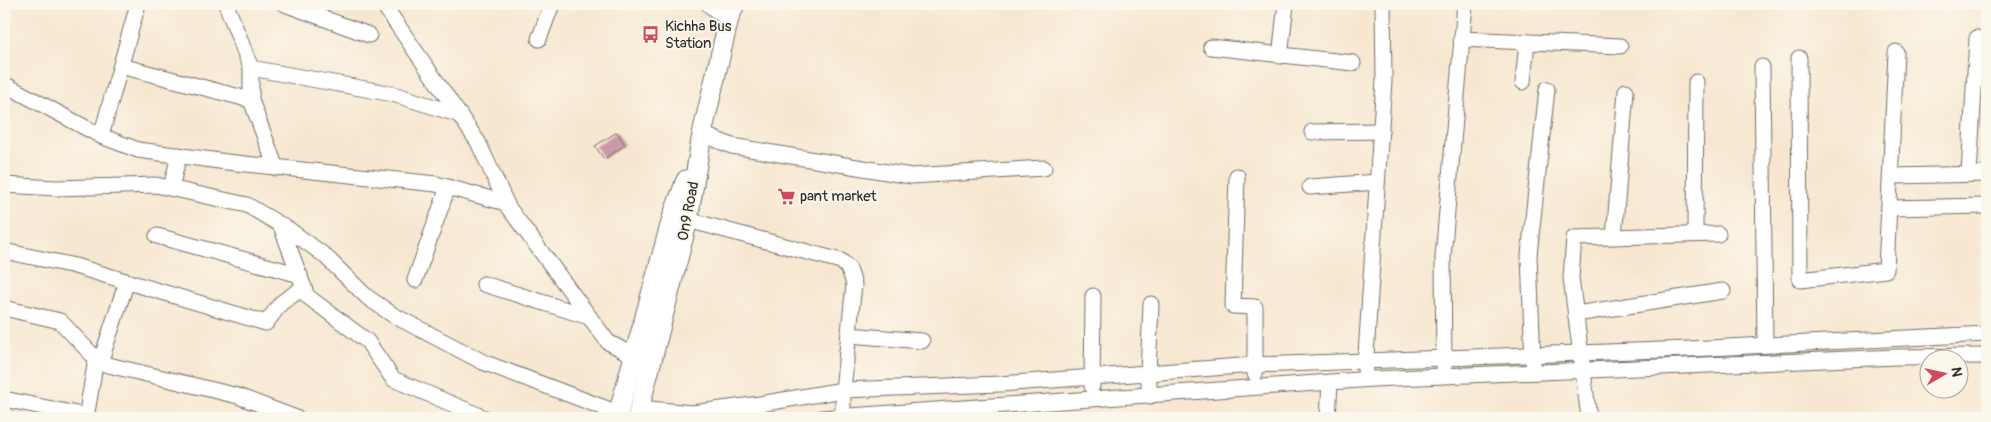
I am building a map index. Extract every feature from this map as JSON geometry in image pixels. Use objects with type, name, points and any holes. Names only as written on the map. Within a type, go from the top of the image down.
[{"type":"main road","points":[[711,4],[732,11]]},
{"type":"main road","name":"On9 Road","points":[[639,413],[688,220],[702,134],[732,11]]},
{"type":"main road","points":[[618,416],[672,218],[702,134]]},
{"type":"street","points":[[101,136],[138,4]]},
{"type":"street","points":[[226,4],[251,68],[251,100],[276,168]]},
{"type":"street","points":[[285,4],[368,34]]},
{"type":"street","points":[[540,39],[552,4]]},
{"type":"street","points":[[1280,56],[1286,4]]},
{"type":"street","points":[[1365,379],[1384,81],[1383,4]]},
{"type":"street","points":[[1445,376],[1443,256],[1464,4]]},
{"type":"street","points":[[389,7],[478,142],[506,203],[608,342],[634,356]]},
{"type":"street","points":[[1969,174],[1977,38]]},
{"type":"street","points":[[1461,39],[1620,46]]},
{"type":"street","points":[[1523,82],[1527,42]]},
{"type":"street","points":[[1211,47],[1353,63]]},
{"type":"street","points":[[1799,58],[1800,280],[1886,270],[1896,52]]},
{"type":"street","points":[[121,66],[251,100]]},
{"type":"street","points":[[1762,67],[1765,345]]},
{"type":"street","points":[[251,68],[393,94],[460,115]]},
{"type":"street","points":[[1696,82],[1696,234]]},
{"type":"street","points":[[4,84],[101,136],[138,150],[276,168],[448,187],[506,203]]},
{"type":"street","points":[[1534,372],[1529,256],[1547,89]]},
{"type":"street","points":[[1614,237],[1626,90]]},
{"type":"street","points":[[1312,132],[1381,131]]},
{"type":"street","points":[[702,134],[732,146],[911,176],[1044,168]]},
{"type":"street","points":[[171,188],[179,155]]},
{"type":"street","points":[[1891,176],[1987,174]]},
{"type":"street","points":[[1237,176],[1233,306],[1255,307],[1254,365],[1257,388]]},
{"type":"street","points":[[1310,187],[1377,182]]},
{"type":"street","points":[[4,185],[56,188],[156,185],[247,205],[324,255],[367,297],[393,315],[483,362],[618,416]]},
{"type":"street","points":[[415,280],[448,187]]},
{"type":"street","points":[[1889,208],[1987,206]]},
{"type":"street","points":[[688,220],[841,261],[849,269],[854,284],[843,390],[843,415]]},
{"type":"street","points":[[281,226],[307,296],[367,341],[394,380],[485,418]]},
{"type":"street","points":[[1589,418],[1572,278],[1574,238],[1718,234]]},
{"type":"street","points":[[157,236],[302,281]]},
{"type":"street","points":[[4,251],[75,266],[266,323],[281,303],[302,281]]},
{"type":"street","points":[[4,399],[86,417],[98,361],[127,281]]},
{"type":"street","points":[[484,284],[590,317]]},
{"type":"street","points":[[1576,314],[1723,291]]},
{"type":"street","points":[[1093,296],[1091,377],[1093,400]]},
{"type":"street","points":[[1150,396],[1148,373],[1151,304]]},
{"type":"street","points":[[4,308],[60,321],[98,361],[238,396],[296,418]]},
{"type":"street","points":[[849,334],[922,340]]},
{"type":"street","points":[[639,413],[692,413],[843,390],[1000,384],[1254,365],[1765,345],[1987,334]]},
{"type":"street","points":[[821,418],[843,415],[929,414],[1365,379],[1896,357],[1987,356]]},
{"type":"street","points":[[1328,418],[1330,382]]},
{"type":"building","points":[[617,132],[625,145],[604,159],[595,146]]},
{"type":"place","name":"Kichha Bus Station","points":[[651,35]]},
{"type":"place","name":"pant market","points":[[786,196]]}]
